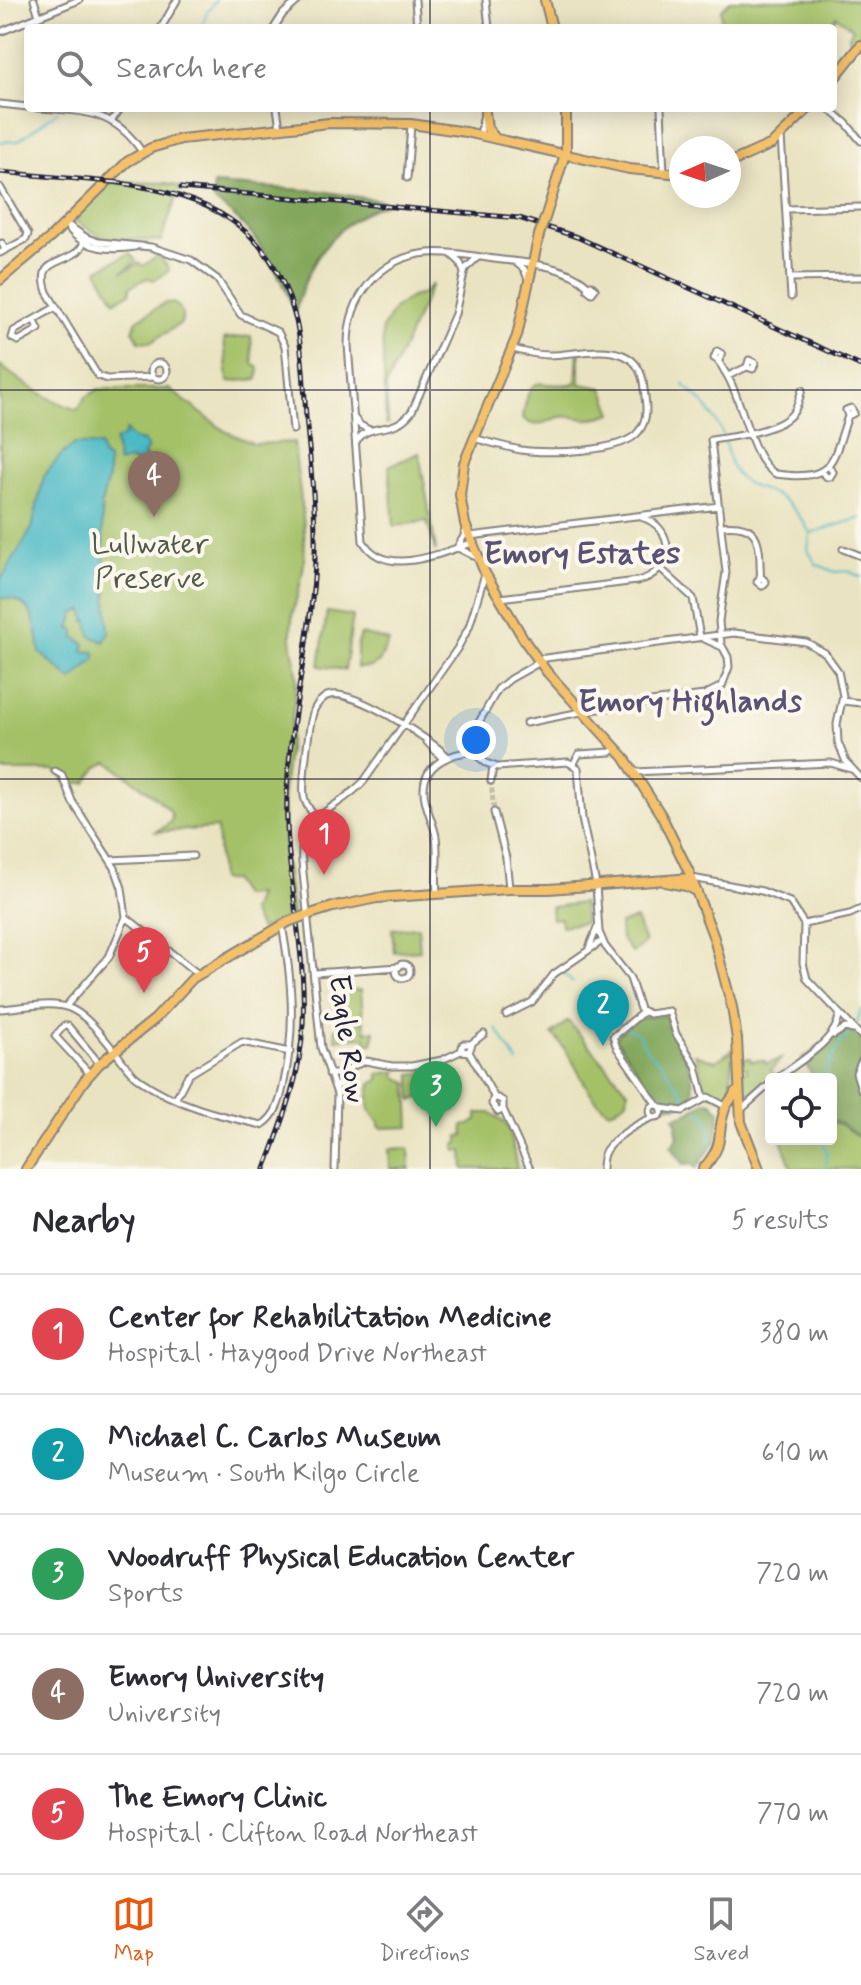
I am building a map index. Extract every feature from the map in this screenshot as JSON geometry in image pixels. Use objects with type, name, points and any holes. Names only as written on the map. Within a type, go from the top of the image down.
[{"type":"main road","points":[[545,0],[551,24]]},
{"type":"main road","points":[[837,75],[861,45]]},
{"type":"main road","points":[[485,112],[487,128],[497,139]]},
{"type":"main road","points":[[566,112],[565,155],[531,263],[513,349],[473,438],[461,475],[460,495],[465,524],[485,573],[538,661],[607,736],[634,772],[667,826],[705,913],[720,960],[734,1016],[738,1080],[734,1108],[759,1169]]},
{"type":"main road","points":[[741,158],[761,151],[805,112]]},
{"type":"main road","points":[[2,278],[65,223],[112,175],[142,152],[181,139],[347,122],[411,124],[480,135],[624,168],[669,174]]},
{"type":"main road","points":[[24,1169],[39,1142],[47,1136],[99,1064],[155,1019],[198,974],[285,923],[369,899],[564,883],[574,886],[688,878]]},
{"type":"main road","points":[[645,881],[688,878]]},
{"type":"main road","points":[[661,880],[686,886],[697,893]]},
{"type":"street","points":[[34,0],[39,16]]},
{"type":"street","points":[[0,32],[79,0]]},
{"type":"street","points":[[164,24],[177,0]]},
{"type":"street","points":[[277,24],[299,0]]},
{"type":"street","points":[[415,0],[417,24]]},
{"type":"street","points":[[486,0],[489,24]]},
{"type":"street","points":[[0,104],[24,107]]},
{"type":"street","points":[[86,112],[112,120],[127,132],[142,152]]},
{"type":"street","points":[[112,120],[118,112]]},
{"type":"street","points":[[278,112],[280,128]]},
{"type":"street","points":[[480,135],[485,112]]},
{"type":"street","points":[[661,112],[664,174]]},
{"type":"street","points":[[833,112],[860,136]]},
{"type":"street","points":[[407,178],[411,124]]},
{"type":"street","points":[[781,136],[791,297]]},
{"type":"street","points":[[0,187],[28,234],[26,239],[2,251],[2,242]]},
{"type":"street","points":[[787,209],[861,207]]},
{"type":"street","points":[[65,223],[70,231],[104,249],[143,245],[197,263],[220,283],[241,315],[280,334],[285,346],[293,430]]},
{"type":"street","points":[[85,240],[77,252],[54,262],[46,271],[45,288],[98,376],[107,379],[153,377]]},
{"type":"street","points":[[514,261],[536,247]]},
{"type":"street","points":[[588,286],[572,275],[531,263],[451,254],[421,254],[400,260],[376,275],[360,296],[348,334],[361,530],[369,550],[383,560],[397,561],[453,548],[470,540],[719,503]]},
{"type":"street","points":[[451,254],[460,262],[464,273]]},
{"type":"street","points":[[355,447],[359,437],[369,430],[394,427],[412,411],[451,325],[464,273],[469,263],[479,257]]},
{"type":"street","points":[[514,261],[524,269],[528,281]]},
{"type":"street","points":[[790,278],[861,277]]},
{"type":"street","points":[[34,320],[39,329],[18,341],[12,338],[14,331],[56,307]]},
{"type":"street","points":[[473,438],[521,450],[561,451],[622,443],[636,435],[642,427],[646,412],[643,381],[637,365],[626,356],[610,352],[543,355],[513,349]]},
{"type":"street","points":[[719,360],[735,386],[761,461],[770,471],[783,475],[822,472],[829,466],[848,416]]},
{"type":"street","points":[[728,376],[747,367]]},
{"type":"street","points":[[526,723],[584,711],[711,693],[722,686],[729,673],[729,660],[720,635],[718,615],[726,576],[711,440],[751,432],[787,419],[796,409],[802,390]]},
{"type":"street","points":[[354,417],[369,430]]},
{"type":"street","points":[[655,524],[662,512]]},
{"type":"street","points":[[481,591],[487,587],[498,594],[637,581],[651,576],[660,568],[667,545],[655,524],[636,516]]},
{"type":"street","points":[[453,548],[463,538],[465,524]]},
{"type":"street","points":[[722,526],[740,526],[753,533],[759,544],[761,577]]},
{"type":"street","points":[[453,548],[466,550],[478,558]]},
{"type":"street","points":[[843,549],[861,556]]},
{"type":"street","points":[[660,568],[693,598],[700,637]]},
{"type":"street","points":[[445,758],[404,724],[344,695],[329,695],[319,702],[313,714],[304,793],[306,805],[316,818],[361,785],[404,724],[463,639],[485,573]]},
{"type":"street","points":[[473,752],[475,729],[498,689],[538,661],[700,637],[754,634],[806,642],[820,649],[838,671],[842,701],[837,724],[840,748],[838,757],[831,763]]},
{"type":"street","points":[[700,637],[723,647]]},
{"type":"street","points":[[842,701],[861,703]]},
{"type":"street","points":[[602,752],[607,736]]},
{"type":"street","points":[[574,763],[579,754],[611,752],[616,748]]},
{"type":"street","points":[[840,748],[861,778]]},
{"type":"street","points":[[437,894],[436,840],[424,790],[430,771],[445,758],[473,752],[495,766],[574,763]]},
{"type":"street","points":[[574,763],[578,771],[582,819],[598,884],[598,921],[595,938],[587,951]]},
{"type":"street","points":[[634,772],[831,763],[855,772]]},
{"type":"street","points":[[55,771],[62,775],[72,801],[111,860],[122,888],[126,917],[109,957],[66,1006]]},
{"type":"street","points":[[494,812],[506,858],[504,890]]},
{"type":"street","name":"Eagle Row","points":[[316,818],[308,828],[301,848],[321,1048],[335,1087],[335,1169]]},
{"type":"street","points":[[111,860],[193,856]]},
{"type":"street","points":[[688,878],[777,895],[795,907],[804,924],[804,973],[861,1036]]},
{"type":"street","points":[[804,924],[861,909]]},
{"type":"street","points":[[126,917],[198,974]]},
{"type":"street","points":[[598,921],[602,922],[602,941],[630,978],[639,1007],[649,1014],[669,1011],[676,1034],[696,1066],[704,1098]]},
{"type":"street","points":[[0,1009],[51,1004],[66,1006],[86,1016],[136,1077],[206,1112],[262,1125],[275,1112],[290,1052],[292,986],[285,923]]},
{"type":"street","points":[[506,1015],[532,1002],[554,974],[602,941]]},
{"type":"street","points":[[315,973],[409,965],[410,973],[402,978],[382,969]]},
{"type":"street","points":[[396,976],[395,971],[399,967]]},
{"type":"street","points":[[643,1012],[614,1035],[617,1048],[654,1108]]},
{"type":"street","points":[[833,1035],[839,1023],[839,1013]]},
{"type":"street","points":[[90,1074],[55,1036],[64,1026],[68,1026],[99,1064]]},
{"type":"street","points":[[784,1073],[833,1035],[845,1028],[854,1030]]},
{"type":"street","points":[[469,1052],[472,1044],[484,1034]]},
{"type":"street","points":[[176,1098],[188,1075],[242,1042],[290,1052]]},
{"type":"street","points":[[461,1051],[463,1044],[472,1044]]},
{"type":"street","points":[[335,1087],[351,1067],[366,1061],[412,1066],[442,1060],[461,1051],[469,1052]]},
{"type":"street","points":[[469,1052],[495,1098],[501,1100],[530,1169]]},
{"type":"street","points":[[861,1062],[856,1073],[861,1089]]},
{"type":"street","points":[[329,1074],[340,1077]]},
{"type":"street","points":[[738,1080],[743,1096],[755,1095]]},
{"type":"street","points":[[703,1169],[717,1150],[721,1125],[734,1108],[765,1088]]},
{"type":"street","points":[[495,1098],[491,1102],[494,1110],[498,1112],[503,1109]]},
{"type":"street","points":[[654,1108],[683,1111],[704,1098],[714,1098],[734,1108]]},
{"type":"street","points":[[602,1169],[604,1153],[609,1146],[644,1121],[654,1108]]},
{"type":"green space","points":[[731,0],[855,0],[861,6],[861,37],[856,44],[848,37],[853,29],[836,16],[831,24],[722,24],[721,10]]},
{"type":"green space","points":[[106,182],[167,183],[180,187],[161,241],[104,238],[70,218]]},
{"type":"green space","points":[[213,184],[321,191],[389,202],[354,220],[327,245],[307,277],[295,314],[282,281],[264,251],[241,223],[214,201]]},
{"type":"green space","points":[[130,253],[136,261],[122,272],[139,263],[143,266],[159,255],[169,271],[155,280],[147,278],[130,287],[130,293],[115,301],[97,270]]},
{"type":"green space","points":[[432,284],[386,386],[386,424],[382,329],[395,308],[411,297],[423,294]]},
{"type":"green space","points":[[165,303],[179,308],[181,323],[151,342],[139,341],[133,330],[137,320]]},
{"type":"green space","points":[[251,336],[253,364],[259,368],[258,379],[228,382],[224,339]]},
{"type":"green space","points":[[578,353],[580,384],[603,388],[613,413],[593,419],[560,417],[537,425],[528,422],[523,418],[529,391],[539,384],[576,383]]},
{"type":"green space","name":"Lullwater Preserve","points":[[0,365],[37,391],[77,410],[86,397],[99,389],[169,389],[225,431],[254,444],[294,442],[305,546],[291,625],[297,678],[283,790],[284,851],[292,914],[260,930],[251,912],[257,895],[242,896],[232,880],[220,880],[217,828],[154,832],[170,821],[172,816],[169,811],[108,762],[98,767],[86,783],[65,783],[64,777],[55,771],[0,771]]},
{"type":"green space","points":[[419,453],[435,550],[427,521],[394,526],[389,466]]},
{"type":"green space","points":[[327,612],[353,616],[345,670],[319,666]]},
{"type":"green space","points":[[361,634],[389,641],[379,662],[371,667],[357,668],[357,647]]},
{"type":"green space","points":[[583,903],[584,923],[561,926],[560,918],[552,919],[551,907]]},
{"type":"green space","points":[[636,919],[645,943],[632,953],[621,939],[620,924]]},
{"type":"green space","points":[[418,927],[420,950],[394,952],[392,929]]},
{"type":"green space","points":[[361,990],[363,1017],[335,1019],[333,992]]},
{"type":"green space","points":[[666,1015],[672,1035],[689,1066],[692,1081],[694,1101],[677,1106],[661,1105],[616,1039],[639,1018]]},
{"type":"green space","points":[[568,1021],[628,1091],[627,1100],[615,1109],[609,1111],[596,1099],[552,1034]]},
{"type":"green space","points":[[357,1022],[364,1022],[365,1031],[375,1031],[372,1044],[367,1043],[366,1037],[336,1039],[335,1029],[356,1028]]},
{"type":"green space","points":[[848,1029],[861,1035],[861,1138],[837,1123],[837,1073],[811,1073],[802,1059]]},
{"type":"green space","points":[[732,1050],[731,1093],[724,1099],[707,1094],[695,1054],[716,1061]]},
{"type":"green space","points":[[742,1059],[764,1060],[766,1064],[781,1059],[771,1070],[773,1073],[765,1073],[765,1082],[750,1093],[743,1089],[742,1072],[747,1071],[747,1067],[742,1067]]},
{"type":"green space","points":[[425,1069],[433,1075],[432,1092],[412,1101],[411,1074],[421,1073]]},
{"type":"green space","points":[[398,1071],[395,1076],[408,1083],[410,1127],[382,1128],[370,1109],[371,1084],[379,1080],[379,1074]]},
{"type":"green space","points":[[706,1101],[712,1102],[720,1111],[716,1141],[696,1168],[692,1163],[684,1164],[671,1147],[678,1138],[678,1124],[674,1117],[688,1113]]},
{"type":"green space","points":[[477,1113],[490,1113],[505,1123],[510,1131],[517,1169],[464,1169],[463,1151],[456,1151],[455,1145],[459,1143],[459,1136],[464,1135],[463,1125],[477,1120]]},
{"type":"green space","points":[[837,1123],[844,1125],[861,1139],[861,1169],[792,1169],[783,1145],[837,1145]]},
{"type":"green space","points":[[409,1148],[410,1169],[390,1169],[389,1149]]},
{"type":"water","points":[[126,430],[130,437],[143,440],[148,448],[144,454],[147,461],[144,465],[129,460],[118,463],[115,441],[124,436]]},
{"type":"water","points":[[75,444],[100,446],[103,457],[108,459],[108,478],[101,504],[109,633],[104,642],[91,636],[84,610],[75,613],[70,629],[75,630],[75,637],[85,644],[83,651],[95,652],[95,659],[72,680],[40,653],[35,624],[27,608],[12,599],[0,598],[0,581],[32,528],[44,476],[61,455]]},
{"type":"waterway","points":[[203,24],[216,0]]},
{"type":"waterway","points":[[0,142],[18,141],[57,112]]},
{"type":"waterway","points":[[684,385],[717,422],[737,475],[783,500],[810,533]]},
{"type":"waterway","points":[[811,533],[861,518]]},
{"type":"waterway","points":[[810,534],[808,550],[816,564],[835,572],[848,571],[861,577]]},
{"type":"waterway","points":[[564,974],[573,983]]},
{"type":"waterway","points":[[591,1003],[603,1016],[622,1025]]},
{"type":"waterway","points":[[856,1027],[861,1010]]},
{"type":"waterway","points":[[496,1028],[518,1063]]},
{"type":"waterway","points":[[627,1028],[639,1035],[648,1052],[660,1062],[689,1102]]},
{"type":"waterway","points":[[826,1073],[836,1050],[849,1034]]},
{"type":"waterway","points":[[697,1111],[706,1115],[711,1129],[711,1149]]},
{"type":"waterway","points":[[824,1145],[827,1153],[826,1169]]},
{"type":"tunnel","points":[[491,781],[494,812]]},
{"type":"railway","points":[[0,172],[122,183]]},
{"type":"railway","points":[[113,182],[146,187],[205,205],[230,219],[252,237],[285,287],[300,345],[315,559],[288,768],[287,824],[302,967],[303,1024],[295,1080],[265,1169]]},
{"type":"railway","points":[[181,188],[519,218],[577,237],[861,366]]},
{"type":"place","name":"Emory University","points":[[154,517]]},
{"type":"place","name":"Center for Rehabilitation Medicine","points":[[324,875]]},
{"type":"place","name":"The Emory Clinic","points":[[144,993]]},
{"type":"place","name":"Michael C. Carlos Museum","points":[[603,1046]]},
{"type":"place","name":"Woodruff Physical Education Center","points":[[436,1127]]},
{"type":"district","name":"Emory Estates","points":[[582,554]]},
{"type":"district","name":"Emory Highlands","points":[[690,702]]}]
